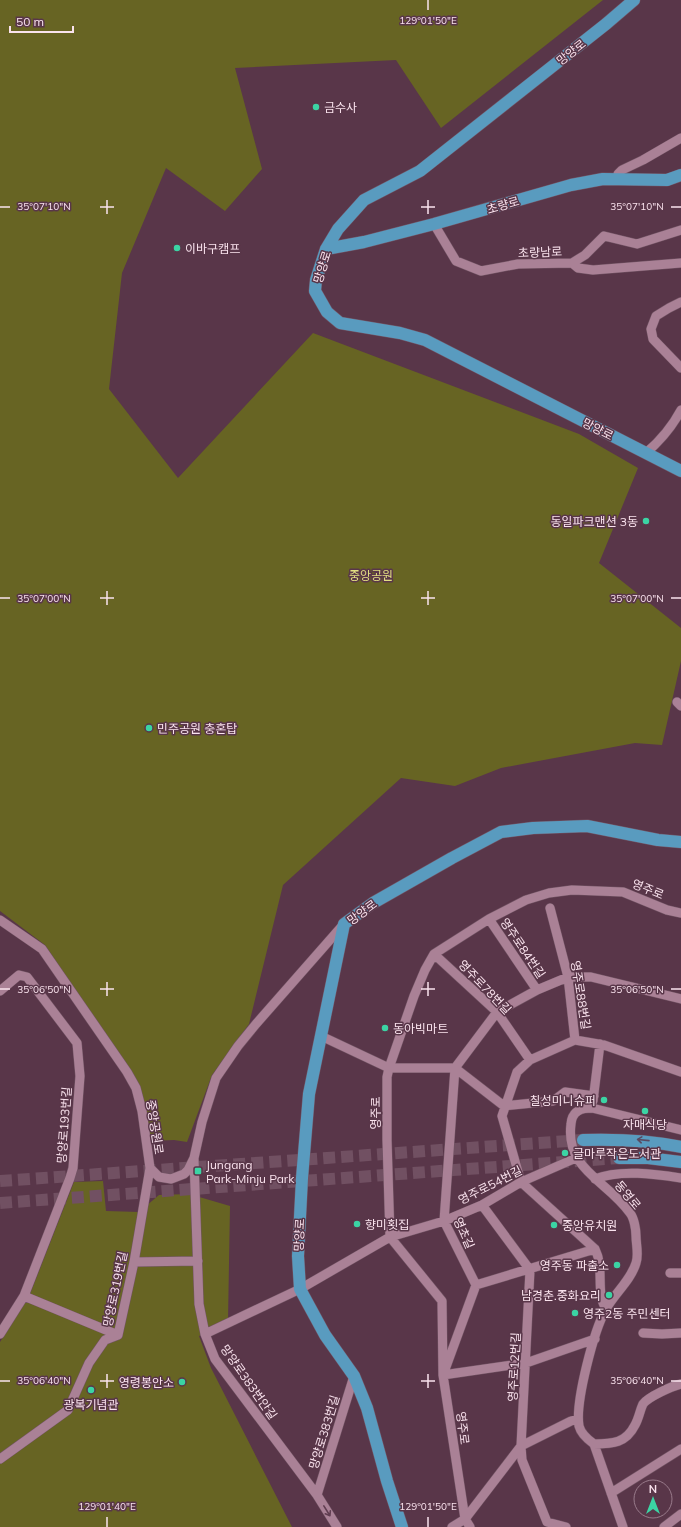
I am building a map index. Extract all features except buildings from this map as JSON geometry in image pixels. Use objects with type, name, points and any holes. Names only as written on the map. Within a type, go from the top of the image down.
[{"type":"main road","name":"망양로","points":[[634,0],[606,24],[420,171],[364,200],[338,229],[326,249],[316,280],[315,291],[327,312],[340,323],[400,333],[425,340],[681,471]]},
{"type":"main road","name":"초량로","points":[[326,249],[364,242],[434,224],[571,185],[602,179],[667,180],[681,175]]},
{"type":"main road","name":"망양로","points":[[402,1527],[387,1481],[367,1408],[354,1376],[325,1335],[300,1289],[298,1256],[302,1178],[309,1094],[344,924],[373,903],[501,832],[533,828],[586,826],[658,840],[681,842]]},
{"type":"main road","points":[[583,1140],[636,1140],[659,1142],[681,1147]]},
{"type":"main road","points":[[619,1158],[648,1158],[681,1162]]},
{"type":"street","points":[[619,180],[618,174],[622,170],[643,160],[681,138]]},
{"type":"street","name":"초량남로","points":[[434,224],[456,261],[481,271],[518,264],[572,263],[585,255],[604,236],[638,244],[681,230]]},
{"type":"street","points":[[572,263],[578,268],[593,270],[681,263]]},
{"type":"street","points":[[681,302],[656,316],[651,329],[653,339],[681,368]]},
{"type":"street","points":[[646,453],[660,441],[673,425],[681,410]]},
{"type":"street","name":"영주로","points":[[467,1523],[444,1375],[442,1301],[390,1237],[387,1140],[389,1068],[414,996],[425,970],[434,954],[489,919],[526,900],[549,892],[572,890],[623,892],[667,910],[681,913]]},
{"type":"street","name":"영주로88번길","points":[[550,908],[568,978],[575,1040]]},
{"type":"street","name":"영주로84번길","points":[[489,919],[537,990]]},
{"type":"street","name":"중앙공원로","points":[[0,920],[42,949],[127,1072],[136,1088],[142,1111],[150,1168],[159,1177],[171,1179],[178,1177],[188,1170],[194,1158],[202,1122],[216,1078],[238,1046],[266,1012],[344,924]]},
{"type":"street","name":"영주로78번길","points":[[434,954],[497,1012],[530,1060]]},
{"type":"street","name":"망양로193번길","points":[[0,992],[18,975],[27,977],[77,1043],[80,1076],[73,1168],[24,1296],[0,1334]]},
{"type":"street","points":[[455,1068],[497,1012],[537,990],[568,978],[591,977],[681,1000]]},
{"type":"street","points":[[321,1036],[389,1068],[455,1068],[504,1106],[553,1101],[565,1092],[594,1096]]},
{"type":"street","points":[[606,1309],[600,1300],[600,1258],[596,1249],[521,1182],[502,1116],[504,1106],[517,1072],[530,1060],[575,1040],[600,1044],[681,1072]]},
{"type":"street","points":[[592,1108],[600,1044]]},
{"type":"street","name":"영초길","points":[[455,1068],[444,1221],[476,1285]]},
{"type":"street","name":"동영로","points":[[594,1444],[584,1437],[579,1428],[579,1401],[595,1339],[606,1309],[636,1263],[636,1232],[631,1214],[619,1200],[595,1179],[576,1158],[572,1148],[570,1128],[571,1118],[575,1112],[584,1108],[592,1108],[644,1119],[681,1130]]},
{"type":"street","name":"망양로383번안길","points":[[194,1158],[199,1304],[205,1334],[215,1359],[317,1494],[337,1527]]},
{"type":"street","name":"영주로54번길","points":[[300,1289],[390,1237],[444,1221],[482,1205],[521,1182],[576,1158]]},
{"type":"street","name":"망양로319번길","points":[[0,1459],[68,1410],[89,1363],[105,1340],[118,1335],[134,1262],[150,1168]]},
{"type":"street","points":[[595,1179],[607,1174],[665,1175],[681,1178]]},
{"type":"street","points":[[482,1205],[530,1270]]},
{"type":"street","points":[[595,1339],[526,1363],[444,1375],[476,1285],[596,1249]]},
{"type":"street","points":[[134,1262],[198,1261]]},
{"type":"street","name":"영주로12번길","points":[[530,1270],[521,1446],[522,1460],[545,1524],[566,1527]]},
{"type":"street","points":[[670,1273],[681,1274]]},
{"type":"street","points":[[205,1334],[300,1289]]},
{"type":"street","points":[[24,1296],[118,1335]]},
{"type":"street","points":[[643,1333],[681,1333]]},
{"type":"street","name":"망양로383번길","points":[[317,1494],[354,1376]]},
{"type":"street","points":[[623,1527],[594,1444],[606,1444],[624,1440],[635,1425],[644,1403],[671,1387],[681,1384]]},
{"type":"street","points":[[452,1527],[467,1523],[521,1446],[571,1421],[578,1420]]},
{"type":"street","points":[[611,1493],[681,1449]]},
{"type":"street","points":[[664,1527],[681,1514]]},
{"type":"green space","name":"중앙공원","points":[[0,0],[603,0],[441,128],[396,60],[235,68],[262,169],[225,211],[166,168],[122,273],[109,389],[178,478],[313,333],[579,434],[638,468],[599,563],[681,628],[681,661],[662,745],[635,743],[501,768],[455,786],[401,778],[283,885],[249,1024],[212,1075],[187,1142],[174,1140],[149,1141],[145,1110],[136,1079],[45,945],[0,911]]},
{"type":"green space","points":[[103,1181],[106,1211],[139,1212],[159,1195],[189,1194],[230,1206],[228,1321],[199,1336],[211,1368],[292,1527],[0,1527],[0,1342],[30,1294],[74,1182]]},
{"type":"tunnel","points":[[0,1181],[582,1140]]},
{"type":"tunnel","points":[[0,1203],[619,1158]]},
{"type":"place","name":"금수사","points":[[316,107]]},
{"type":"place","name":"이바구캠프","points":[[177,248]]},
{"type":"place","name":"동일파크맨션 3동","points":[[646,521]]},
{"type":"place","name":"민주공원 충혼탑","points":[[149,728]]},
{"type":"place","name":"동아빅마트","points":[[385,1028]]},
{"type":"place","name":"칠성미니슈퍼","points":[[604,1100]]},
{"type":"place","name":"자매식당","points":[[645,1111]]},
{"type":"place","name":"글마루작은도서관","points":[[565,1153]]},
{"type":"place","name":"Jungang Park-Minju Park","points":[[198,1171]]},
{"type":"place","name":"향미횟집","points":[[357,1224]]},
{"type":"place","name":"중앙유치원","points":[[554,1225]]},
{"type":"place","name":"영주동 파출소","points":[[617,1265]]},
{"type":"place","name":"남경춘.중화요리","points":[[609,1295]]},
{"type":"place","name":"영주2동 주민센터","points":[[575,1313]]},
{"type":"place","name":"영령봉안소","points":[[182,1382]]},
{"type":"place","name":"광복기념관","points":[[91,1390]]}]
